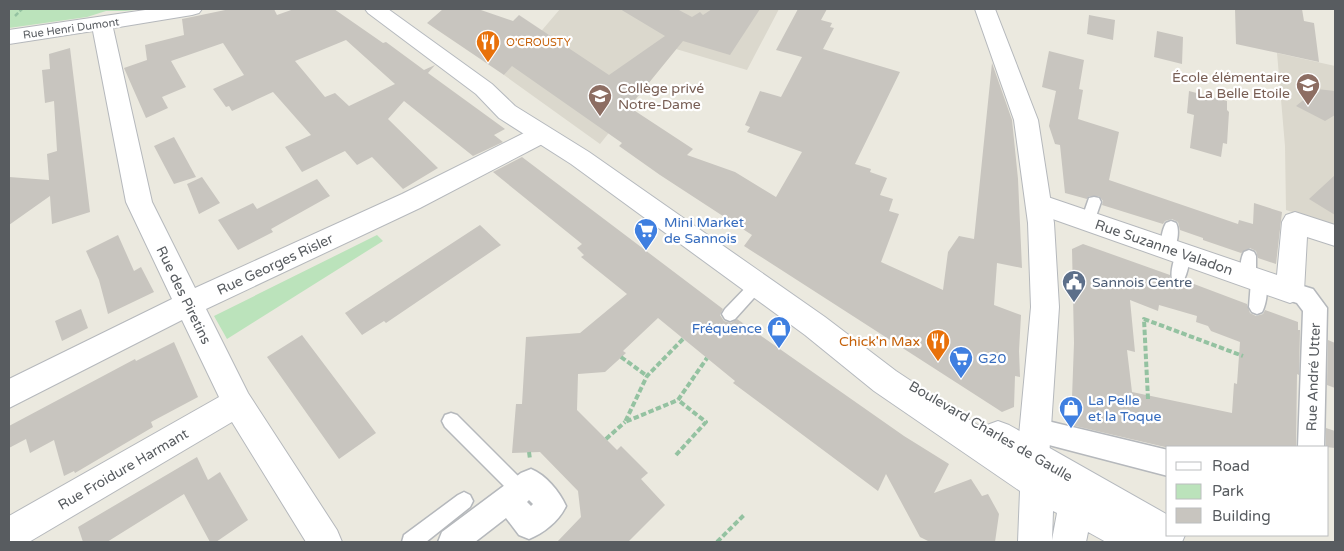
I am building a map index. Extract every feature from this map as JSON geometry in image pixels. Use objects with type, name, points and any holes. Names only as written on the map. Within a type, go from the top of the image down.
[{"type":"street","name":"Rue Henri Dumont","points":[[9,37],[192,9]]},
{"type":"street","name":"Boulevard Charles de Gaulle","points":[[375,9],[484,89],[507,112],[580,158],[815,326],[885,381],[1051,480],[1138,542]]},
{"type":"street","points":[[985,9],[1026,120],[1039,204],[1045,307],[1051,480],[1070,542]]},
{"type":"street","name":"Rue des Piretins","points":[[102,24],[139,202],[236,403],[325,542]]},
{"type":"street","name":"Boulevard Charles de Gaulle","points":[[484,89],[520,103],[580,158]]},
{"type":"street","name":"Rue Georges Risler","points":[[9,394],[188,304],[411,201],[540,134]]},
{"type":"street","name":"Rue Suzanne Valadon","points":[[1039,204],[1091,211],[1175,252],[1252,271],[1290,291]]},
{"type":"street","points":[[1290,291],[1288,233],[1296,222],[1335,236]]},
{"type":"street","name":"Rue André Utter","points":[[1290,291],[1305,296],[1315,308],[1311,446]]},
{"type":"street","name":"Rue Froidure Harmant","points":[[9,535],[236,403]]},
{"type":"street","points":[[1051,480],[1166,463]]},
{"type":"street","name":"Boulevard Charles de Gaulle","points":[[1051,480],[1166,533]]},
{"type":"street","points":[[1035,542],[1051,480]]},
{"type":"street","points":[[1051,480],[1164,542]]},
{"type":"street","points":[[452,542],[514,495]]},
{"type":"lane","points":[[1252,271],[1257,307]]},
{"type":"lane","points":[[730,314],[757,285]]},
{"type":"lane","points":[[451,421],[514,495]]},
{"type":"lane","points":[[411,542],[464,501]]},
{"type":"path","points":[[1148,399],[1144,319],[1243,356]]},
{"type":"path","points":[[625,422],[647,376],[683,339]]},
{"type":"path","points":[[621,357],[647,376]]},
{"type":"path","points":[[606,439],[625,422],[678,400],[707,358]]},
{"type":"path","points":[[676,455],[706,422],[678,400]]},
{"type":"path","points":[[717,542],[744,514]]},
{"type":"shaded area","points":[[560,9],[779,9],[747,70],[676,49],[600,144],[504,75]]},
{"type":"shaded area","name":"École élémentaire La Belle Etoile","points":[[1277,53],[1335,66],[1335,225],[1286,210],[1285,146]]},
{"type":"green space","points":[[9,9],[144,9],[106,11],[87,17],[9,28]]},
{"type":"green space","points":[[377,235],[383,241],[227,339],[214,316]]},
{"type":"building","points":[[230,9],[274,9],[277,15],[294,9],[334,9],[383,43],[386,42],[424,70],[435,65],[428,73],[505,129],[494,135],[503,142],[473,156],[404,101],[388,119],[438,168],[403,189],[372,157],[357,165],[345,151],[302,172],[285,147],[311,135],[273,92],[232,111],[229,106],[226,107],[213,89],[244,75],[223,43],[171,61],[186,87],[162,97],[168,108],[146,118],[124,68],[147,60],[145,45],[184,35],[182,19]],"holes":[[[346,40],[395,84],[349,106],[335,93],[325,97],[295,61]]]},
{"type":"building","points":[[443,9],[478,9],[513,21],[519,15],[609,75],[665,36],[620,9],[677,9],[692,17],[700,12],[703,15],[712,9],[760,9],[730,55],[683,41],[629,107],[693,149],[687,155],[735,172],[776,197],[802,152],[747,132],[750,127],[745,125],[760,91],[781,97],[802,57],[776,50],[798,9],[827,9],[821,20],[832,23],[830,27],[834,28],[823,49],[900,72],[855,164],[871,169],[870,172],[887,178],[880,195],[893,199],[889,211],[899,214],[881,262],[943,290],[948,252],[959,236],[974,239],[992,63],[1012,120],[1018,179],[1022,268],[997,263],[994,305],[1021,315],[1020,377],[1015,376],[1014,407],[1002,412],[744,246],[752,235],[619,146],[622,143],[512,66],[504,75],[427,23]]},
{"type":"building","points":[[1235,9],[1302,9],[1304,21],[1314,23],[1319,62],[1236,44]]},
{"type":"building","points":[[1089,15],[1115,20],[1113,40],[1087,34]]},
{"type":"building","points":[[1157,31],[1183,37],[1182,64],[1154,57]]},
{"type":"building","points":[[70,48],[90,212],[52,224],[50,196],[9,225],[9,177],[49,180],[47,154],[57,151],[54,101],[45,103],[42,70],[50,69],[49,54]]},
{"type":"building","points":[[1049,51],[1084,60],[1079,89],[1083,90],[1078,119],[1119,132],[1109,180],[1238,224],[1239,220],[1253,224],[1254,203],[1282,212],[1276,264],[1258,258],[1256,251],[1250,248],[1241,253],[1203,240],[1203,238],[1180,230],[1178,222],[1172,219],[1165,221],[1163,224],[1102,205],[1103,201],[1099,196],[1089,196],[1087,199],[1065,193],[1060,145],[1055,144],[1049,126],[1056,91],[1042,87]]},
{"type":"building","points":[[1317,89],[1335,91],[1335,115],[1325,121],[1296,106]]},
{"type":"building","points":[[1189,91],[1227,101],[1227,110],[1229,112],[1227,144],[1223,143],[1221,157],[1190,148],[1194,115],[1187,113]]},
{"type":"building","points":[[174,137],[196,177],[174,184],[154,146]]},
{"type":"building","points":[[522,157],[723,309],[720,315],[724,321],[731,323],[737,319],[904,436],[949,464],[934,493],[971,479],[982,496],[988,494],[999,514],[995,542],[930,542],[920,537],[886,474],[878,491],[733,383],[735,381],[658,318],[623,351],[626,353],[605,372],[578,374],[577,410],[617,450],[621,446],[648,473],[641,479],[665,505],[628,542],[557,542],[581,517],[578,491],[540,452],[512,453],[516,404],[522,404],[526,337],[580,333],[627,294],[581,257],[584,255],[577,248],[582,244],[493,172]]},
{"type":"building","points":[[1335,175],[1335,215],[1309,199]]},
{"type":"building","points":[[202,177],[220,203],[199,214],[187,184]]},
{"type":"building","points":[[317,179],[330,196],[271,229],[273,232],[238,250],[218,220],[253,203],[257,209]]},
{"type":"building","points":[[480,225],[501,245],[386,323],[384,321],[362,335],[345,313]]},
{"type":"building","points":[[118,235],[134,271],[141,267],[154,292],[108,314],[99,280],[86,251]]},
{"type":"building","points":[[1083,244],[1170,275],[1171,283],[1177,286],[1186,281],[1247,304],[1250,313],[1256,316],[1263,314],[1265,310],[1298,322],[1298,330],[1300,330],[1296,446],[1165,447],[1071,425],[1074,343],[1072,249]],"holes":[[[1130,300],[1158,311],[1159,305],[1197,316],[1196,322],[1208,326],[1211,331],[1240,342],[1237,384],[1234,383],[1232,413],[1132,392],[1127,350],[1135,352]]]},
{"type":"building","points":[[81,309],[88,328],[62,341],[55,321]]},
{"type":"building","points":[[302,335],[376,433],[339,459],[267,357]]},
{"type":"building","points":[[1328,340],[1335,343],[1335,388],[1327,385]]},
{"type":"building","points":[[174,342],[198,397],[151,422],[153,427],[75,473],[74,471],[64,476],[54,440],[30,453],[26,439],[9,448],[9,426],[135,359],[136,361]]},
{"type":"building","points":[[1326,428],[1335,431],[1335,448],[1326,446]]},
{"type":"building","points":[[197,457],[208,480],[220,472],[248,520],[216,542],[210,542],[184,494],[107,542],[83,542],[78,527]]},
{"type":"place","name":"O'CROUSTY","points":[[488,63]]},
{"type":"place","name":"École élémentaire La Belle Etoile","points":[[1308,106]]},
{"type":"place","name":"Collège privé Notre-Dame","points":[[600,117]]},
{"type":"place","name":"Mini Market de Sannois","points":[[646,251]]},
{"type":"place","name":"Sannois Centre","points":[[1074,303]]},
{"type":"place","name":"Fréquence","points":[[779,349]]},
{"type":"place","name":"Chick'n Max","points":[[938,362]]},
{"type":"place","name":"G20","points":[[961,379]]},
{"type":"place","name":"La Pelle et la Toque","points":[[1071,429]]}]
